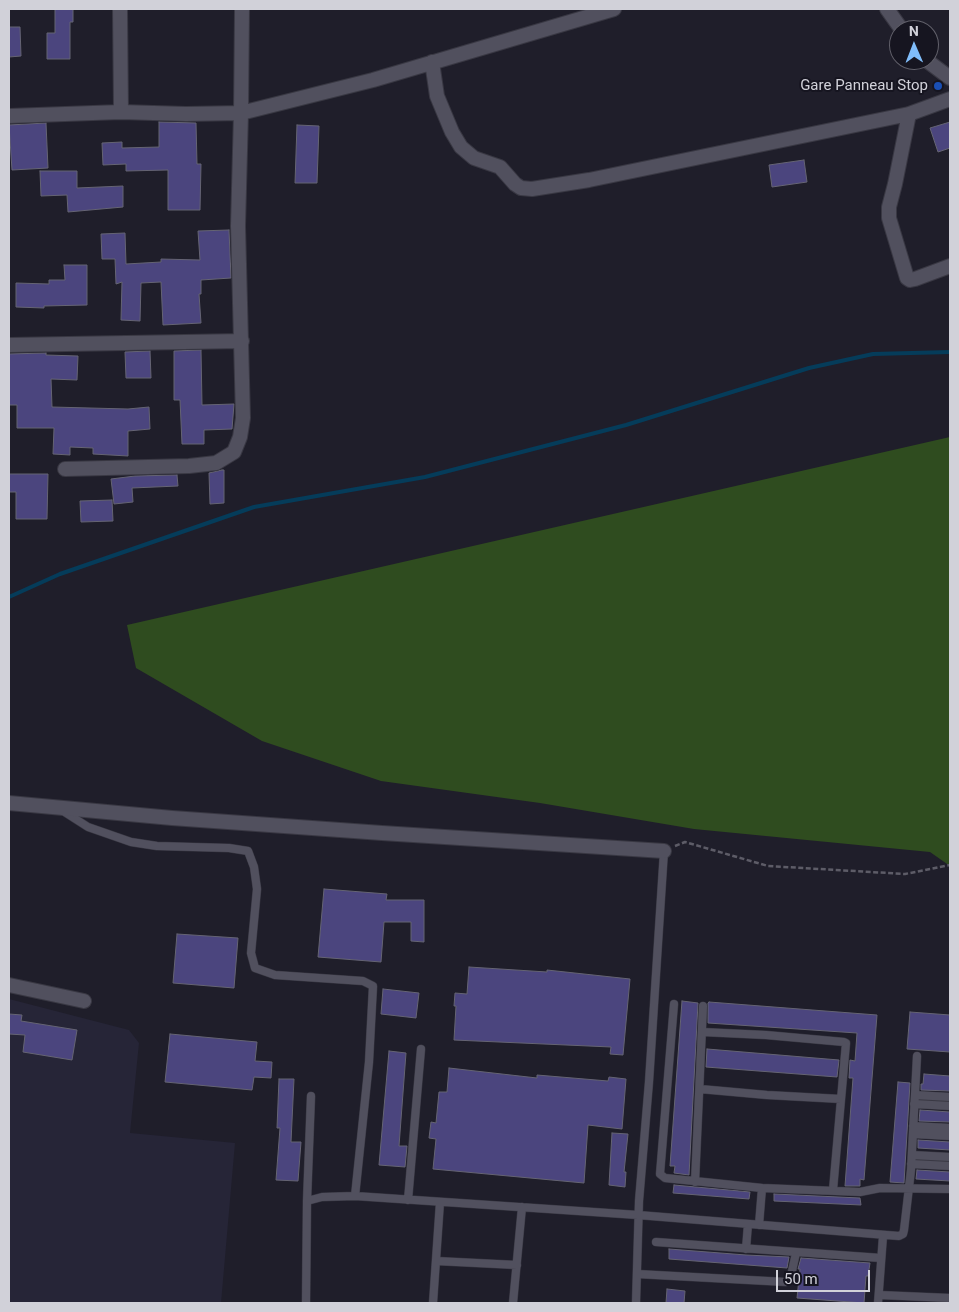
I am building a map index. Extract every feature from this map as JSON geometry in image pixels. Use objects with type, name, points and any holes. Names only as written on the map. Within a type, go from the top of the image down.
[{"type":"street","points":[[120,9],[121,112]]},
{"type":"street","points":[[65,469],[189,466],[216,463],[234,452],[240,437],[243,418],[238,226],[242,9]]},
{"type":"street","points":[[9,116],[121,112],[241,113],[364,82],[614,9]]},
{"type":"street","points":[[888,9],[895,20]]},
{"type":"street","points":[[432,62],[437,96],[452,132],[461,147],[474,158],[500,167],[515,184],[527,189],[588,180],[909,114],[950,99]]},
{"type":"street","points":[[939,70],[950,78]]},
{"type":"street","points":[[909,114],[896,184],[889,207],[889,218],[907,278],[910,280],[915,279],[950,266]]},
{"type":"street","points":[[9,345],[242,341]]},
{"type":"street","points":[[9,803],[172,818],[372,833],[664,851]]},
{"type":"street","points":[[9,985],[84,1000]]},
{"type":"lane","points":[[59,808],[88,827],[131,842],[157,846],[229,848],[248,851],[254,867],[257,889],[251,953],[255,968],[275,975],[363,981],[373,986],[369,1062],[355,1196]]},
{"type":"lane","points":[[636,1303],[638,1215],[664,851]]},
{"type":"lane","points":[[674,1004],[660,1174],[665,1178],[762,1188],[860,1192],[880,1188],[950,1189]]},
{"type":"lane","points":[[695,1182],[703,1006]]},
{"type":"lane","points":[[702,1032],[846,1043],[833,1190]]},
{"type":"lane","points":[[408,1200],[421,1049]]},
{"type":"lane","points":[[307,1201],[322,1197],[355,1196],[638,1215],[899,1236],[903,1234],[912,1155],[917,1056]]},
{"type":"lane","points":[[700,1089],[841,1099]]},
{"type":"lane","points":[[915,1095],[950,1097]]},
{"type":"lane","points":[[306,1303],[311,1096]]},
{"type":"lane","points":[[914,1104],[950,1106]]},
{"type":"lane","points":[[913,1130],[950,1128]]},
{"type":"lane","points":[[913,1130],[950,1136]]},
{"type":"lane","points":[[912,1155],[950,1157]]},
{"type":"lane","points":[[911,1164],[950,1166]]},
{"type":"lane","points":[[759,1225],[762,1188]]},
{"type":"lane","points":[[433,1303],[440,1202]]},
{"type":"lane","points":[[513,1303],[522,1207]]},
{"type":"lane","points":[[746,1249],[748,1224]]},
{"type":"lane","points":[[883,1236],[878,1299],[950,1298]]},
{"type":"lane","points":[[656,1242],[881,1258]]},
{"type":"lane","points":[[637,1274],[786,1282],[790,1280],[796,1253]]},
{"type":"lane","points":[[436,1261],[517,1265]]},
{"type":"path","points":[[664,851],[685,842],[768,866],[905,874],[950,866]]},
{"type":"shaded area","points":[[9,999],[129,1030],[139,1043],[130,1133],[235,1143],[221,1303],[9,1303]]},
{"type":"green space","points":[[950,437],[950,866],[930,852],[694,829],[540,803],[381,781],[262,741],[136,668],[127,625]]},
{"type":"building","points":[[55,9],[73,9],[73,22],[70,22],[70,59],[47,59],[47,33],[55,33]]},
{"type":"building","points":[[9,27],[20,27],[21,56],[9,57]]},
{"type":"building","points":[[159,122],[196,123],[197,164],[201,164],[200,210],[168,210],[168,170],[126,171],[126,164],[103,165],[102,143],[122,142],[122,148],[159,147]]},
{"type":"building","points":[[950,122],[950,148],[938,152],[930,128]]},
{"type":"building","points":[[46,123],[48,168],[12,170],[9,125]]},
{"type":"building","points":[[297,125],[319,126],[317,183],[295,183]]},
{"type":"building","points":[[804,160],[807,182],[772,187],[769,165]]},
{"type":"building","points":[[40,171],[77,171],[77,188],[123,186],[123,207],[68,212],[67,195],[41,196]]},
{"type":"building","points":[[229,230],[231,278],[201,280],[201,294],[199,294],[201,323],[163,325],[161,282],[141,283],[140,321],[121,320],[122,282],[116,284],[115,259],[102,259],[101,234],[125,233],[126,264],[161,262],[161,259],[200,260],[198,231]]},
{"type":"building","points":[[64,265],[87,265],[87,305],[44,306],[44,308],[16,307],[16,283],[49,284],[49,280],[65,280]]},
{"type":"building","points":[[201,350],[202,405],[234,404],[232,429],[204,430],[204,444],[182,444],[180,400],[174,400],[174,351]]},
{"type":"building","points":[[150,351],[151,378],[126,378],[125,352]]},
{"type":"building","points":[[46,353],[46,355],[78,356],[77,380],[51,379],[52,407],[128,409],[149,407],[150,429],[128,431],[128,456],[93,454],[93,448],[70,447],[70,455],[53,454],[54,428],[17,428],[17,405],[9,405],[9,354]]},
{"type":"building","points":[[224,470],[224,503],[210,504],[209,473]]},
{"type":"building","points":[[9,474],[48,474],[47,519],[16,519],[16,492],[9,492]]},
{"type":"building","points":[[177,475],[178,486],[132,488],[133,502],[114,504],[111,479],[135,476]]},
{"type":"building","points":[[112,500],[113,521],[81,522],[80,501]]},
{"type":"building","points":[[324,889],[387,894],[386,900],[424,900],[424,942],[411,941],[411,922],[384,922],[381,962],[318,957]]},
{"type":"building","points":[[177,934],[238,938],[234,988],[173,983]]},
{"type":"building","points":[[469,967],[547,972],[547,970],[630,979],[623,1055],[610,1054],[611,1047],[454,1040],[455,993],[467,994]]},
{"type":"building","points":[[383,989],[419,993],[416,1018],[381,1014]]},
{"type":"building","points":[[682,1001],[698,1003],[689,1175],[674,1173],[675,1166],[670,1166]]},
{"type":"building","points":[[709,1002],[877,1015],[864,1180],[860,1179],[860,1186],[845,1186],[853,1078],[849,1078],[850,1060],[855,1061],[857,1033],[708,1023]]},
{"type":"building","points":[[910,1012],[950,1015],[950,1052],[907,1049]]},
{"type":"building","points":[[9,1014],[22,1015],[21,1021],[77,1030],[72,1060],[23,1052],[25,1035],[9,1034]]},
{"type":"building","points":[[170,1034],[257,1042],[255,1061],[272,1062],[271,1078],[254,1077],[252,1090],[165,1082]]},
{"type":"building","points":[[707,1049],[839,1060],[837,1077],[706,1067]]},
{"type":"building","points":[[389,1051],[406,1053],[399,1146],[407,1146],[405,1167],[379,1165]]},
{"type":"building","points":[[449,1068],[537,1078],[537,1075],[608,1081],[609,1077],[626,1079],[622,1129],[588,1125],[584,1183],[433,1169],[436,1139],[429,1138],[431,1122],[436,1123],[439,1092],[447,1092]]},
{"type":"building","points":[[924,1074],[950,1076],[950,1091],[921,1090]]},
{"type":"building","points":[[279,1079],[294,1079],[291,1142],[301,1142],[298,1181],[276,1180],[280,1128],[277,1128]]},
{"type":"building","points":[[898,1082],[910,1083],[904,1183],[890,1182]]},
{"type":"building","points":[[920,1110],[950,1112],[950,1122],[919,1121]]},
{"type":"building","points":[[612,1133],[628,1134],[624,1172],[626,1172],[625,1187],[609,1185]]},
{"type":"building","points":[[918,1140],[950,1142],[950,1150],[918,1148]]},
{"type":"building","points":[[917,1170],[950,1172],[950,1181],[916,1179]]},
{"type":"building","points":[[674,1185],[750,1192],[749,1199],[673,1193]]},
{"type":"building","points":[[774,1194],[860,1198],[861,1205],[774,1201]]},
{"type":"building","points":[[669,1249],[789,1257],[787,1268],[669,1259]]},
{"type":"building","points":[[801,1258],[870,1263],[868,1276],[866,1276],[864,1303],[797,1298],[800,1269],[798,1269]]},
{"type":"building","points":[[667,1289],[685,1291],[684,1303],[666,1303]]},
{"type":"waterway","points":[[9,597],[60,574],[254,507],[425,477],[626,425],[809,368],[873,354],[950,352]]},
{"type":"place","name":"Gare Panneau Stop","points":[[938,86]]}]
